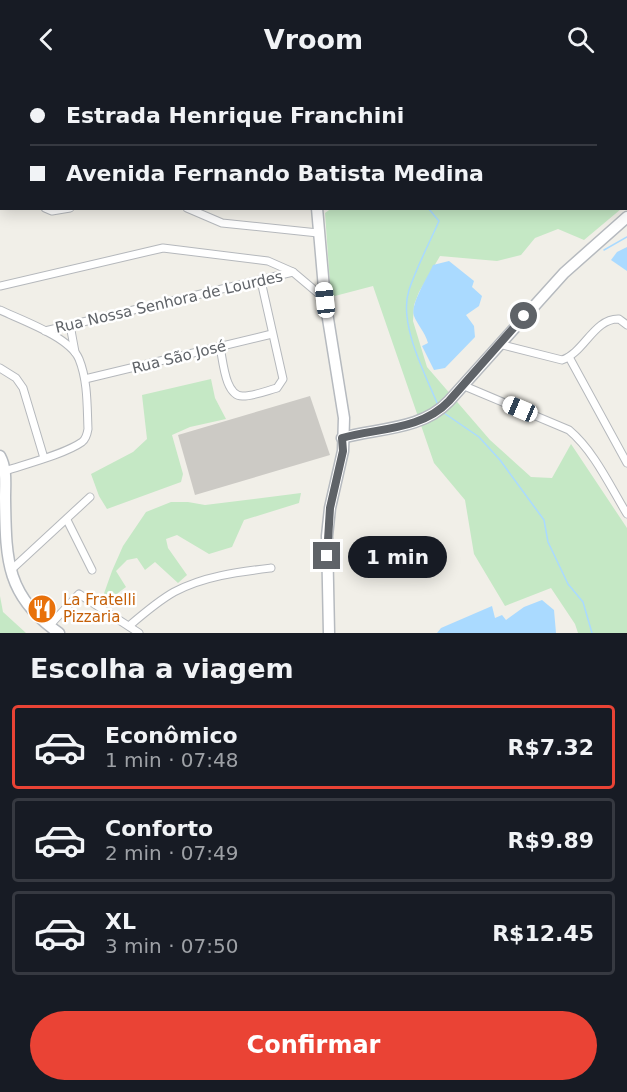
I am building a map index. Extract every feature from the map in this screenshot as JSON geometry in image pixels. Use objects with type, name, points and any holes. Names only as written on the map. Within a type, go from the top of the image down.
[{"type":"street","points":[[192,210],[222,223],[318,233]]},
{"type":"street","points":[[317,210],[325,300],[344,418],[343,451],[330,508],[327,536],[329,633]]},
{"type":"street","points":[[342,438],[426,420],[443,408],[498,344],[575,261],[627,218]]},
{"type":"street","points":[[0,286],[163,248],[268,261],[293,272],[325,300]]},
{"type":"street","name":"Rua Nossa Senhora de Lourdes","points":[[45,331],[293,272]]},
{"type":"street","points":[[220,347],[228,385],[236,395],[242,396],[277,388],[283,379],[261,281]]},
{"type":"street","points":[[0,310],[45,331],[75,352]]},
{"type":"street","points":[[498,344],[560,360],[569,357],[606,322],[619,319],[627,325]]},
{"type":"street","points":[[5,471],[44,458],[85,439],[88,429],[85,379],[75,352],[70,325]]},
{"type":"street","name":"Rua São José","points":[[85,379],[272,333]]},
{"type":"street","points":[[569,357],[627,463]]},
{"type":"street","points":[[0,368],[16,378],[23,388],[44,458]]},
{"type":"street","points":[[458,389],[569,430],[595,462],[627,513]]},
{"type":"street","points":[[0,456],[5,471],[3,548],[23,600],[59,633]]},
{"type":"street","points":[[11,570],[90,497]]},
{"type":"street","points":[[67,520],[92,570]]},
{"type":"street","points":[[129,626],[159,601],[176,591],[204,580],[271,568]]},
{"type":"street","points":[[49,626],[79,594],[139,633]]},
{"type":"green space","points":[[329,210],[620,210],[584,240],[558,229],[535,238],[521,255],[497,261],[440,256],[419,292],[414,305],[413,321],[427,367],[490,440],[531,477],[552,478],[571,444],[627,528],[627,633],[578,633],[575,624],[551,588],[505,606],[474,554],[465,500],[434,463],[373,286],[331,297],[325,213]]},
{"type":"green space","points":[[211,379],[215,398],[226,419],[190,427],[172,435],[183,474],[181,482],[107,509],[99,496],[91,474],[133,452],[147,439],[142,395]]},
{"type":"green space","points":[[301,493],[299,503],[244,520],[232,547],[209,554],[177,535],[166,539],[168,548],[187,575],[178,583],[155,562],[145,570],[137,558],[127,560],[116,571],[126,587],[118,593],[114,604],[102,599],[123,546],[146,512],[171,502],[205,505]]},
{"type":"green space","points":[[0,596],[3,612],[26,633],[0,633]]},
{"type":"water","points":[[627,247],[627,271],[611,260],[617,252]]},
{"type":"water","points":[[449,261],[474,281],[472,287],[482,296],[479,306],[466,315],[474,326],[475,337],[445,368],[434,370],[422,346],[428,343],[413,311],[433,265]]},
{"type":"water","points":[[542,600],[554,610],[556,633],[437,633],[441,628],[492,606],[495,618],[502,615],[506,620],[524,607]]},
{"type":"building","points":[[310,396],[330,455],[195,495],[178,435]]},
{"type":"waterway","points":[[430,210],[439,221],[409,290],[407,318],[420,364],[438,405]]},
{"type":"waterway","points":[[604,250],[627,237]]},
{"type":"waterway","points":[[444,413],[479,437],[500,460],[544,520],[548,542],[568,584],[583,602],[592,633]]},
{"type":"place","name":"La Fratelli Pizzaria","points":[[42,609]]},
{"type":"route","points":[[327,556],[330,508],[341,464],[342,438],[417,423],[435,414],[443,408],[524,316]]}]
